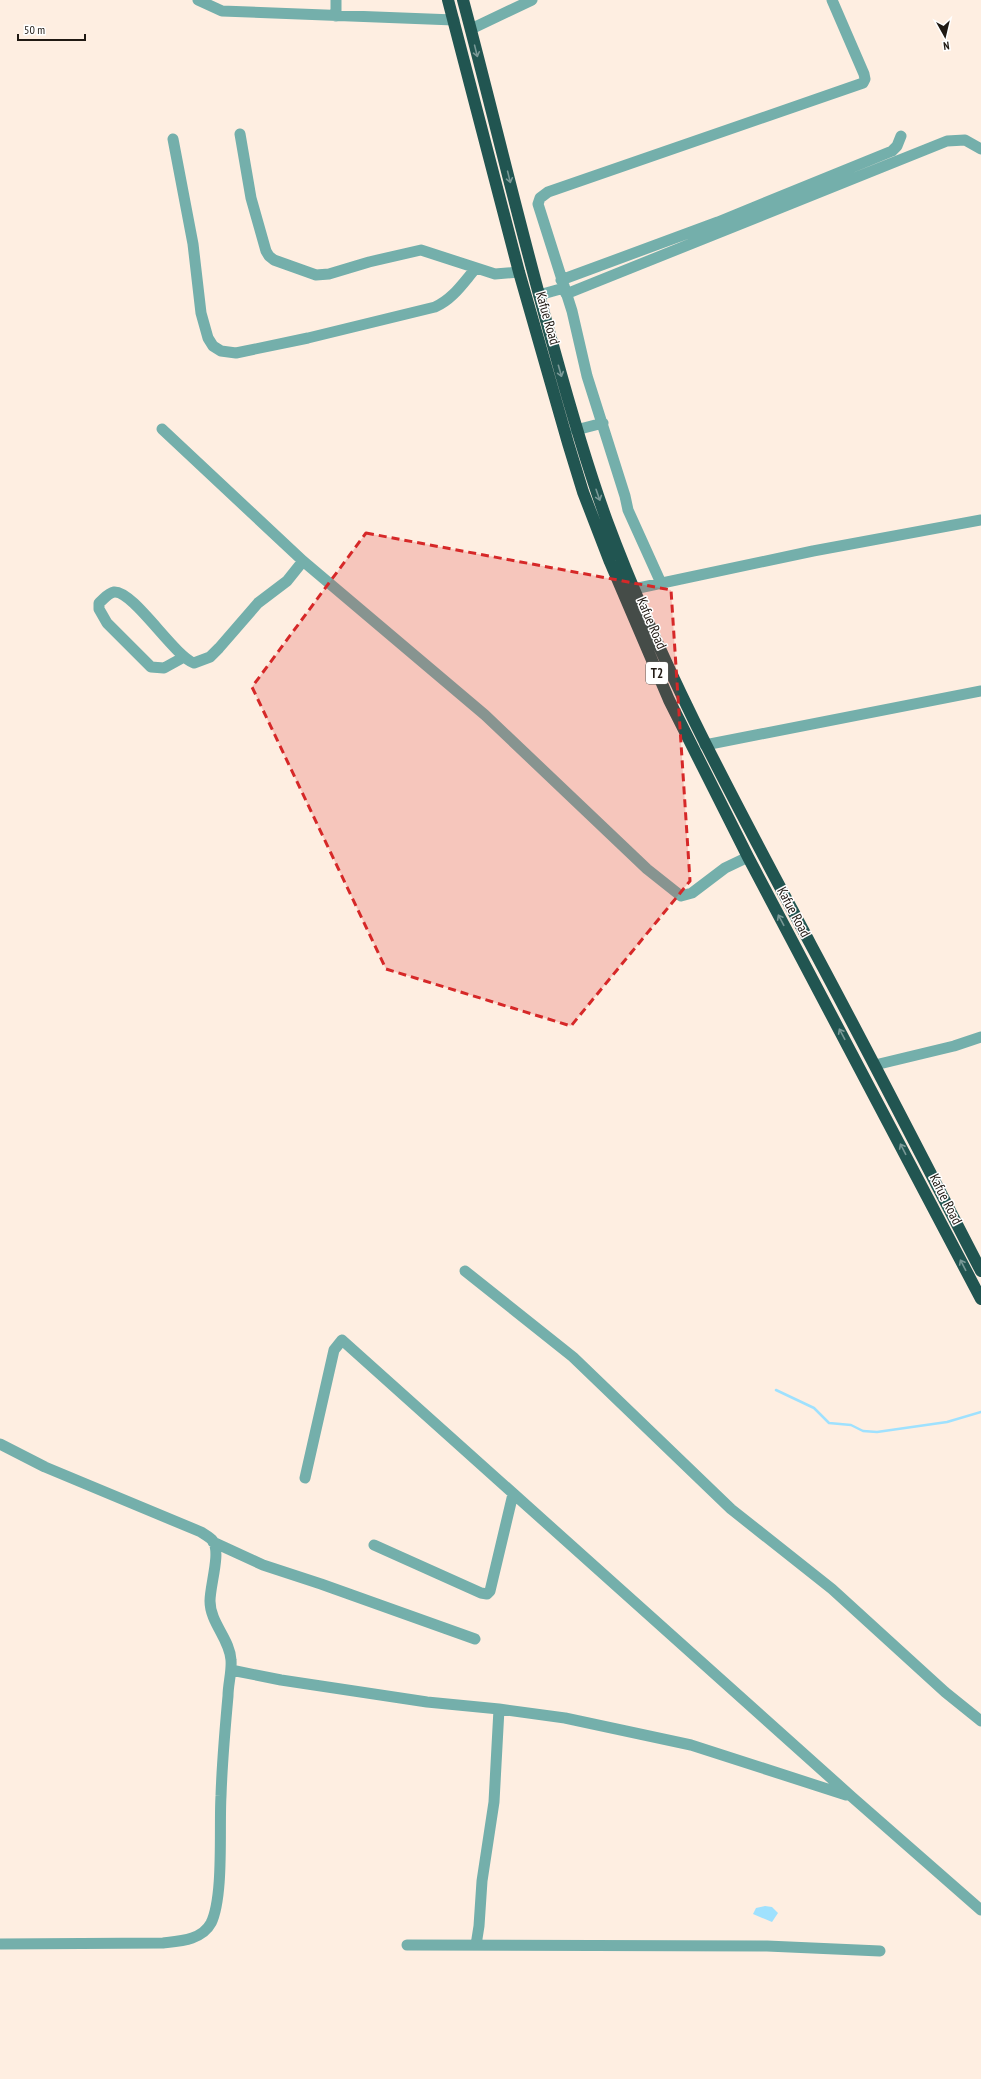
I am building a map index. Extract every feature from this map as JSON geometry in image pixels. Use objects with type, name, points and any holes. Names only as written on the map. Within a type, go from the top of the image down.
[{"type":"highway","name":"Kafue Road","points":[[448,0],[519,272],[583,492],[610,562],[669,700],[748,857],[981,1299]]},
{"type":"highway","name":"Kafue Road","points":[[463,0],[539,295],[576,430],[607,520],[634,588],[670,673],[705,745],[875,1066],[981,1271]]},
{"type":"street","points":[[198,0],[222,11],[454,20]]},
{"type":"street","points":[[336,0],[336,16]]},
{"type":"street","points":[[471,29],[532,0]]},
{"type":"street","points":[[661,583],[628,510],[603,423],[587,376],[578,329],[538,204],[540,198],[548,192],[863,82],[865,79],[864,74],[832,0]]},
{"type":"street","points":[[240,134],[251,198],[266,251],[274,260],[316,275],[329,274],[421,250],[495,274],[519,272]]},
{"type":"street","points":[[564,287],[892,151],[897,146],[901,136]]},
{"type":"street","points":[[173,139],[193,244],[201,312],[208,338],[213,346],[221,351],[236,353],[308,338],[435,307],[454,296],[476,268]]},
{"type":"street","points":[[539,295],[564,287],[947,141],[965,140],[981,149]]},
{"type":"street","points":[[576,430],[603,423]]},
{"type":"street","points":[[162,429],[303,561],[485,714],[648,870],[681,896],[692,893],[725,868],[748,857]]},
{"type":"street","points":[[634,588],[813,551],[981,520]]},
{"type":"street","points":[[184,657],[164,668],[151,667],[106,623],[99,609],[99,602],[107,595],[115,592],[121,593],[139,609],[184,657],[194,663],[210,657],[258,603],[287,581],[303,561]]},
{"type":"street","points":[[705,745],[981,691]]},
{"type":"street","points":[[875,1066],[954,1046],[981,1037]]},
{"type":"street","points":[[465,1272],[573,1357],[731,1509],[832,1589],[945,1692],[981,1721]]},
{"type":"street","points":[[305,1478],[334,1350],[342,1340],[852,1797],[981,1910]]},
{"type":"street","points":[[0,1444],[50,1469],[201,1532],[213,1542],[262,1565],[321,1584],[475,1639]]},
{"type":"street","points":[[374,1545],[481,1593],[487,1594],[490,1591],[513,1494]]},
{"type":"street","points":[[0,1944],[163,1943],[184,1941],[195,1937],[205,1930],[211,1923],[218,1889],[220,1797],[228,1689],[231,1670],[229,1649],[211,1609],[211,1588],[216,1553],[213,1542]]},
{"type":"street","points":[[231,1670],[281,1680],[426,1702],[499,1709],[565,1718],[691,1745],[852,1797]]},
{"type":"street","points":[[476,1944],[479,1926],[482,1880],[494,1802],[499,1709]]},
{"type":"street","points":[[406,1946],[476,1944],[768,1946],[880,1950]]},
{"type":"highlighted area","points":[[366,533],[671,590],[690,881],[571,1026],[386,969],[252,687]]},
{"type":"water","points":[[765,1906],[772,1907],[778,1913],[772,1922],[753,1914],[756,1908]]},
{"type":"waterway","points":[[776,1390],[814,1408],[829,1423],[851,1425],[863,1431],[877,1432],[947,1422],[981,1412]]}]
